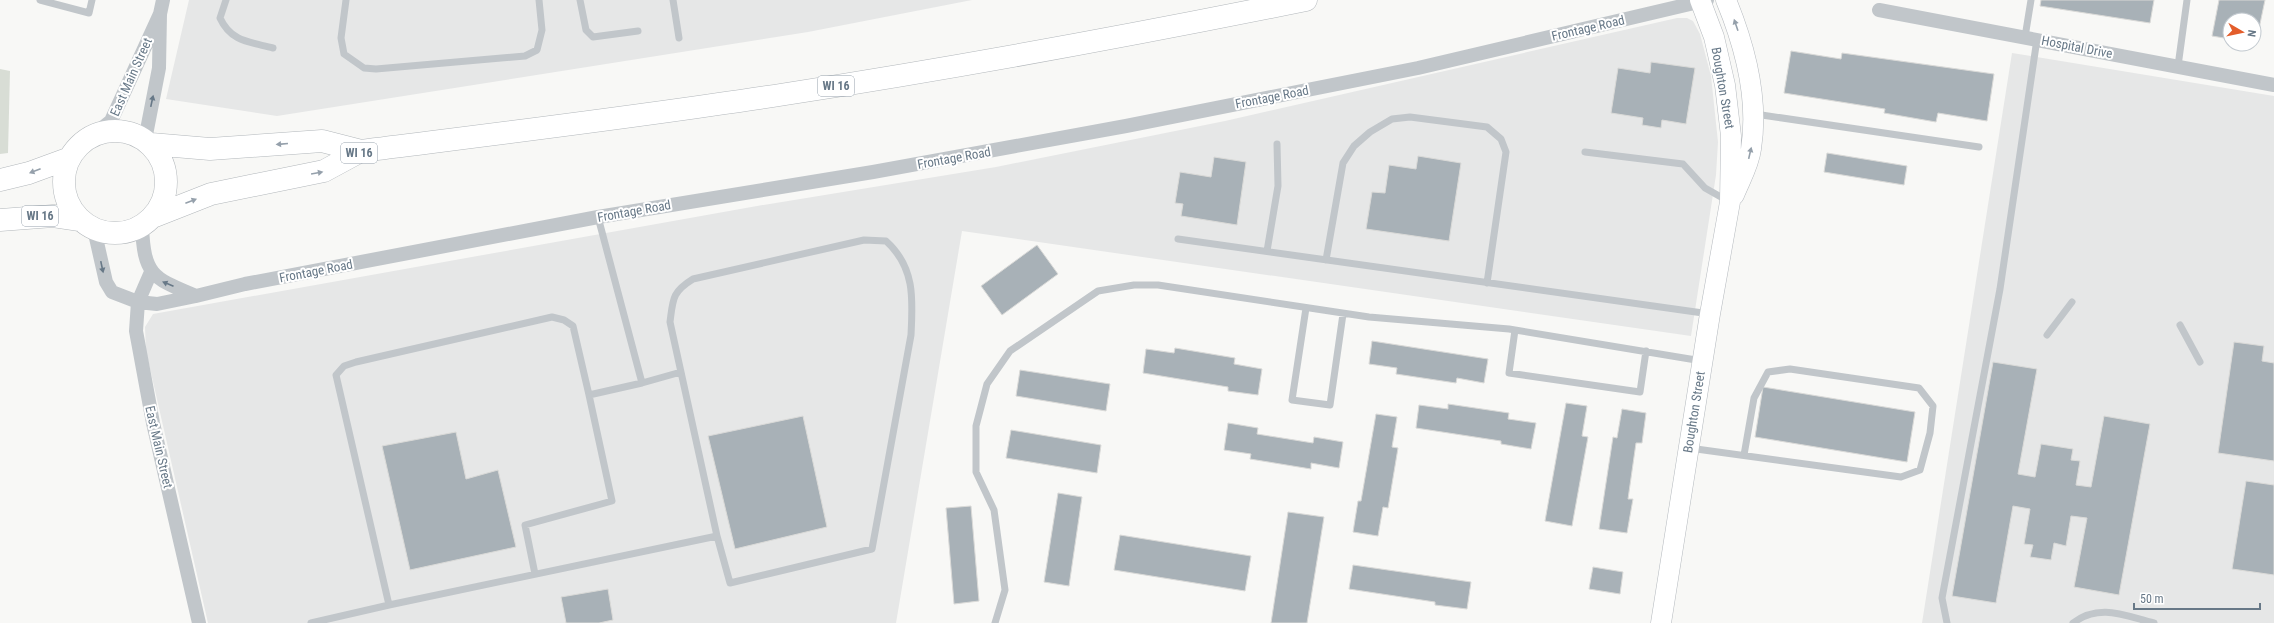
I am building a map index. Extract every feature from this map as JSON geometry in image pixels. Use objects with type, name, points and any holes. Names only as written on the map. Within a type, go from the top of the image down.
[{"type":"highway","name":"WI 16","points":[[148,221],[211,194],[324,171],[362,152],[787,94],[1037,52],[1306,0]]},
{"type":"highway","points":[[118,131],[129,132],[148,142],[165,168],[167,185],[163,201],[148,221],[127,233],[110,234],[87,224],[70,207],[65,191],[64,174],[70,158],[80,144],[95,134],[118,131]]},
{"type":"highway","name":"WI 16","points":[[148,142],[210,149],[322,140],[362,152]]},
{"type":"highway","points":[[0,180],[29,173],[70,158]]},
{"type":"highway","name":"WI 16","points":[[0,220],[53,216],[87,224]]},
{"type":"street","name":"Boughton Street","points":[[1726,0],[1745,53],[1753,113],[1751,150],[1730,202]]},
{"type":"street","name":"Boughton Street","points":[[1661,623],[1702,361],[1730,202],[1731,136],[1728,103],[1719,55],[1703,1]]},
{"type":"street","name":"Frontage Road","points":[[87,224],[106,282],[112,292],[138,302],[157,304],[245,284],[598,218],[873,172],[1142,123],[1418,68],[1703,1]]},
{"type":"street","name":"East Main Street","points":[[95,134],[111,122],[162,7]]},
{"type":"street","name":"East Main Street","points":[[148,142],[159,68],[162,7]]},
{"type":"street","name":"Hospital Drive","points":[[1879,10],[2274,85]]},
{"type":"street","points":[[148,221],[143,251],[151,272],[161,281],[196,296]]},
{"type":"street","name":"East Main Street","points":[[151,272],[138,302],[136,331],[145,381],[199,623]]},
{"type":"lane","points":[[40,0],[89,13],[92,0]]},
{"type":"lane","points":[[226,0],[220,18],[225,29],[235,38],[273,48]]},
{"type":"lane","points":[[346,0],[341,38],[344,54],[364,68],[376,69],[525,56],[537,50],[541,39],[539,0]]},
{"type":"lane","points":[[580,0],[586,30],[593,37],[638,31]]},
{"type":"lane","points":[[673,0],[679,38]]},
{"type":"lane","points":[[1947,623],[1942,598],[2000,289],[2031,38],[2031,0]]},
{"type":"lane","points":[[2178,66],[2187,0]]},
{"type":"lane","points":[[1753,113],[1979,147]]},
{"type":"lane","points":[[1326,260],[1343,162],[1354,146],[1370,132],[1392,119],[1410,117],[1487,127],[1501,139],[1506,152],[1487,283]]},
{"type":"lane","points":[[1267,252],[1278,186],[1277,144]]},
{"type":"lane","points":[[1585,152],[1683,164],[1705,188],[1730,202]]},
{"type":"lane","points":[[598,218],[642,383]]},
{"type":"lane","points":[[1178,239],[1710,314]]},
{"type":"lane","points":[[864,240],[886,241],[899,253],[908,274],[913,303],[911,334],[872,549],[730,583],[717,536],[670,322],[673,301],[679,288],[693,279],[864,240]]},
{"type":"lane","points":[[995,623],[1005,590],[994,510],[976,472],[976,426],[987,384],[1010,351],[1098,291],[1134,285],[1158,285],[1343,314],[1515,330],[1702,361]]},
{"type":"lane","points":[[2047,336],[2072,302]]},
{"type":"lane","points":[[1306,308],[1292,400],[1330,405],[1343,314]]},
{"type":"lane","points":[[389,605],[336,375],[344,366],[356,362],[552,317],[564,320],[573,326],[612,501],[525,525],[535,574]]},
{"type":"lane","points":[[2180,324],[2200,362]]},
{"type":"lane","points":[[1515,330],[1509,373],[1640,392],[1646,351]]},
{"type":"lane","points":[[1689,448],[1901,477],[1920,470],[1930,434],[1933,406],[1919,388],[1790,369],[1768,372],[1754,398],[1744,455]]},
{"type":"lane","points":[[589,395],[642,383],[681,372]]},
{"type":"lane","points":[[311,623],[389,605],[717,536]]},
{"type":"lane","points":[[2074,623],[2084,615],[2105,611],[2154,623]]},
{"type":"shaded area","points":[[189,0],[972,0],[808,32],[277,116],[166,99]]},
{"type":"shaded area","points":[[1677,18],[1687,18],[1693,21],[1700,34],[1711,76],[1718,142],[1716,175],[1691,336],[962,231],[896,623],[208,623],[146,351],[145,327],[153,314],[757,206],[996,167],[1225,121]]},
{"type":"shaded area","points":[[2012,53],[2274,96],[2274,623],[1922,623]]},
{"type":"shaded area","points":[[0,69],[10,71],[8,153],[0,154]]},
{"type":"building","points":[[2041,0],[2154,0],[2150,23],[2040,6]]},
{"type":"building","points":[[2219,0],[2265,0],[2262,14],[2262,12],[2222,12],[2222,38],[2212,36]]},
{"type":"building","points":[[1791,51],[1841,59],[1842,53],[1994,74],[1987,121],[1938,113],[1936,122],[1884,113],[1885,109],[1784,93]]},
{"type":"building","points":[[1651,62],[1695,68],[1686,124],[1662,120],[1661,128],[1642,125],[1643,118],[1611,113],[1618,68],[1650,73]]},
{"type":"building","points":[[1827,153],[1907,166],[1904,185],[1824,172]]},
{"type":"building","points":[[1418,156],[1461,163],[1449,241],[1366,229],[1372,192],[1385,193],[1389,165],[1416,169]]},
{"type":"building","points":[[1214,157],[1246,162],[1237,225],[1181,216],[1183,204],[1175,203],[1180,172],[1211,177]]},
{"type":"building","points":[[1037,245],[1058,274],[1002,315],[981,286]]},
{"type":"building","points":[[1372,341],[1488,359],[1484,383],[1457,378],[1456,383],[1396,374],[1397,368],[1369,364]]},
{"type":"building","points":[[2234,342],[2264,346],[2262,361],[2274,363],[2274,461],[2218,453]]},
{"type":"building","points":[[1175,348],[1235,358],[1234,364],[1262,369],[1258,395],[1228,391],[1228,387],[1143,373],[1146,349],[1174,353]]},
{"type":"building","points":[[1993,362],[2037,369],[2018,474],[2035,477],[2041,444],[2073,449],[2071,460],[2080,461],[2076,485],[2091,487],[2104,416],[2150,424],[2119,595],[2074,587],[2087,518],[2071,516],[2066,546],[2054,543],[2051,560],[2030,557],[2033,545],[2024,544],[2030,509],[2013,506],[1996,603],[1952,596]]},
{"type":"building","points":[[1020,370],[1110,384],[1106,411],[1016,396]]},
{"type":"building","points":[[1763,387],[1915,412],[1907,462],[1755,437]]},
{"type":"building","points":[[1566,403],[1587,406],[1582,436],[1588,437],[1572,526],[1545,521]]},
{"type":"building","points":[[1448,404],[1509,413],[1508,419],[1536,423],[1531,449],[1501,444],[1501,441],[1416,428],[1419,405],[1448,409]]},
{"type":"building","points":[[1622,409],[1646,413],[1642,443],[1636,443],[1628,499],[1633,499],[1627,533],[1599,529],[1613,437],[1617,438]]},
{"type":"building","points":[[1376,414],[1397,417],[1392,447],[1398,448],[1388,508],[1383,507],[1378,536],[1353,532],[1358,501],[1361,501]]},
{"type":"building","points":[[803,416],[827,527],[735,549],[708,436]]},
{"type":"building","points":[[1228,423],[1258,428],[1257,434],[1313,443],[1314,437],[1343,442],[1339,468],[1311,463],[1311,469],[1250,459],[1251,454],[1224,450]]},
{"type":"building","points":[[1011,430],[1101,445],[1097,473],[1006,458]]},
{"type":"building","points":[[456,432],[466,479],[498,470],[516,547],[410,570],[382,446]]},
{"type":"building","points":[[2246,481],[2274,485],[2274,575],[2232,569]]},
{"type":"building","points":[[1058,493],[1082,497],[1069,586],[1044,582]]},
{"type":"building","points":[[971,506],[979,601],[954,604],[946,508]]},
{"type":"building","points":[[1288,512],[1324,517],[1307,623],[1271,623]]},
{"type":"building","points":[[1120,535],[1251,556],[1245,591],[1114,570]]},
{"type":"building","points":[[1353,565],[1471,582],[1467,609],[1435,605],[1435,602],[1349,589]]},
{"type":"building","points":[[1593,567],[1623,572],[1620,594],[1589,589]]},
{"type":"building","points":[[608,589],[613,620],[599,623],[566,623],[561,597]]}]
